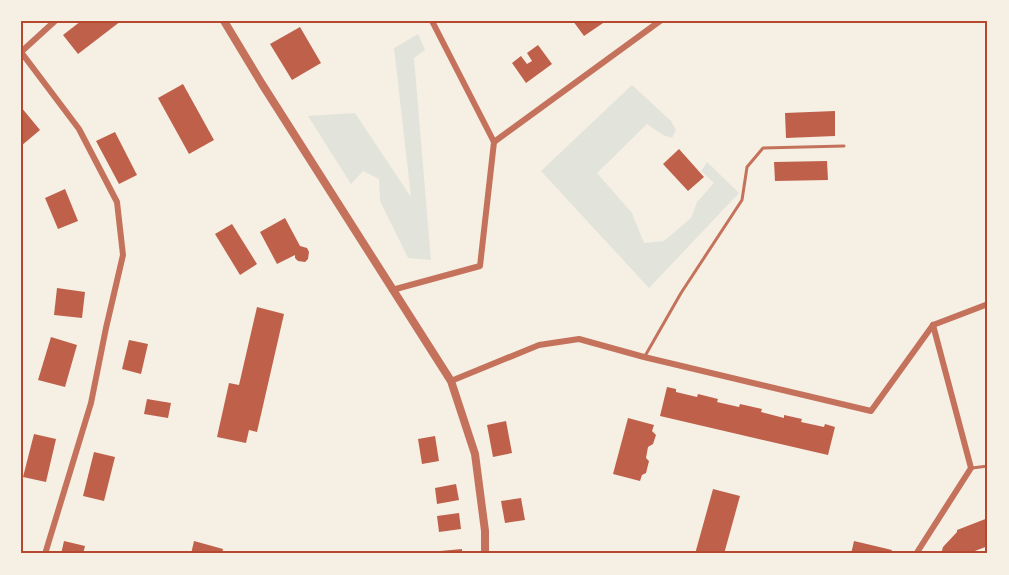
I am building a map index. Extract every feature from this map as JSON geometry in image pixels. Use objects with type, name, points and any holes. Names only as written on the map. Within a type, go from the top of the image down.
[{"type":"street","points":[[45,554],[91,403],[123,255],[117,202],[79,129],[21,52],[54,21]]},
{"type":"street","points":[[224,21],[451,381],[475,454],[485,531],[485,554]]},
{"type":"street","points":[[392,290],[480,266],[494,142],[432,21]]},
{"type":"street","points":[[494,142],[660,21]]},
{"type":"street","points":[[451,381],[539,345],[579,339],[644,357],[871,411],[933,325],[988,304]]},
{"type":"street","points":[[916,554],[971,468],[933,325]]},
{"type":"lane","points":[[644,357],[681,293],[742,200],[747,167],[763,148],[844,146]]},
{"type":"lane","points":[[971,468],[988,466]]},
{"type":"shaded area","points":[[418,34],[425,50],[414,58],[431,260],[408,258],[380,201],[379,179],[363,171],[351,184],[308,116],[355,113],[411,197],[394,48]]},
{"type":"shaded area","points":[[632,85],[671,121],[676,130],[672,138],[647,124],[597,173],[632,213],[644,243],[664,241],[691,218],[697,202],[714,183],[701,171],[707,162],[739,193],[649,288],[541,171]]},
{"type":"building","points":[[81,21],[121,21],[78,54],[63,35]]},
{"type":"building","points":[[573,21],[606,21],[584,36]]},
{"type":"building","points":[[300,27],[321,63],[292,80],[270,44]]},
{"type":"building","points":[[538,45],[552,64],[526,83],[512,63],[521,56],[527,64],[532,61],[527,53]]},
{"type":"building","points":[[183,84],[214,140],[189,154],[158,98]]},
{"type":"building","points":[[21,107],[40,130],[21,146]]},
{"type":"building","points":[[835,111],[835,136],[786,138],[785,113]]},
{"type":"building","points":[[115,132],[137,175],[119,184],[96,141]]},
{"type":"building","points":[[679,149],[704,177],[688,191],[663,164]]},
{"type":"building","points":[[827,161],[828,180],[775,181],[774,162]]},
{"type":"building","points":[[65,189],[78,221],[58,229],[45,198]]},
{"type":"building","points":[[285,218],[300,246],[307,248],[309,252],[305,262],[298,261],[295,255],[277,264],[260,232]]},
{"type":"building","points":[[232,224],[257,264],[240,275],[215,234]]},
{"type":"building","points":[[57,288],[85,292],[82,318],[54,315]]},
{"type":"building","points":[[257,307],[284,314],[257,432],[249,430],[246,443],[217,437],[229,383],[239,385]]},
{"type":"building","points":[[51,337],[77,345],[65,387],[38,380]]},
{"type":"building","points":[[129,340],[148,344],[141,374],[122,369]]},
{"type":"building","points":[[667,387],[676,389],[676,392],[697,397],[698,394],[718,399],[717,402],[762,409],[761,412],[784,418],[784,415],[802,419],[801,422],[835,427],[828,455],[660,416]]},
{"type":"building","points":[[147,399],[171,403],[168,418],[144,414]]},
{"type":"building","points":[[628,418],[654,425],[652,431],[656,435],[653,444],[648,447],[646,458],[649,461],[646,473],[642,475],[640,481],[613,474]]},
{"type":"building","points":[[506,421],[512,453],[493,457],[487,425]]},
{"type":"building","points":[[34,434],[56,439],[46,482],[23,477]]},
{"type":"building","points":[[435,436],[439,461],[422,464],[418,439]]},
{"type":"building","points":[[94,452],[115,457],[104,501],[83,496]]},
{"type":"building","points":[[456,484],[459,500],[437,504],[435,488]]},
{"type":"building","points":[[713,489],[740,496],[724,554],[695,554]]},
{"type":"building","points":[[521,498],[525,520],[505,523],[501,501]]},
{"type":"building","points":[[459,513],[461,529],[439,532],[437,516]]},
{"type":"building","points":[[988,518],[988,546],[967,554],[941,554],[943,547],[957,530]]},
{"type":"building","points":[[64,541],[85,546],[83,554],[61,554]]},
{"type":"building","points":[[194,541],[223,549],[222,554],[191,554]]},
{"type":"building","points":[[854,541],[892,550],[890,554],[851,554]]},
{"type":"building","points":[[462,549],[462,554],[429,554],[429,552]]}]
